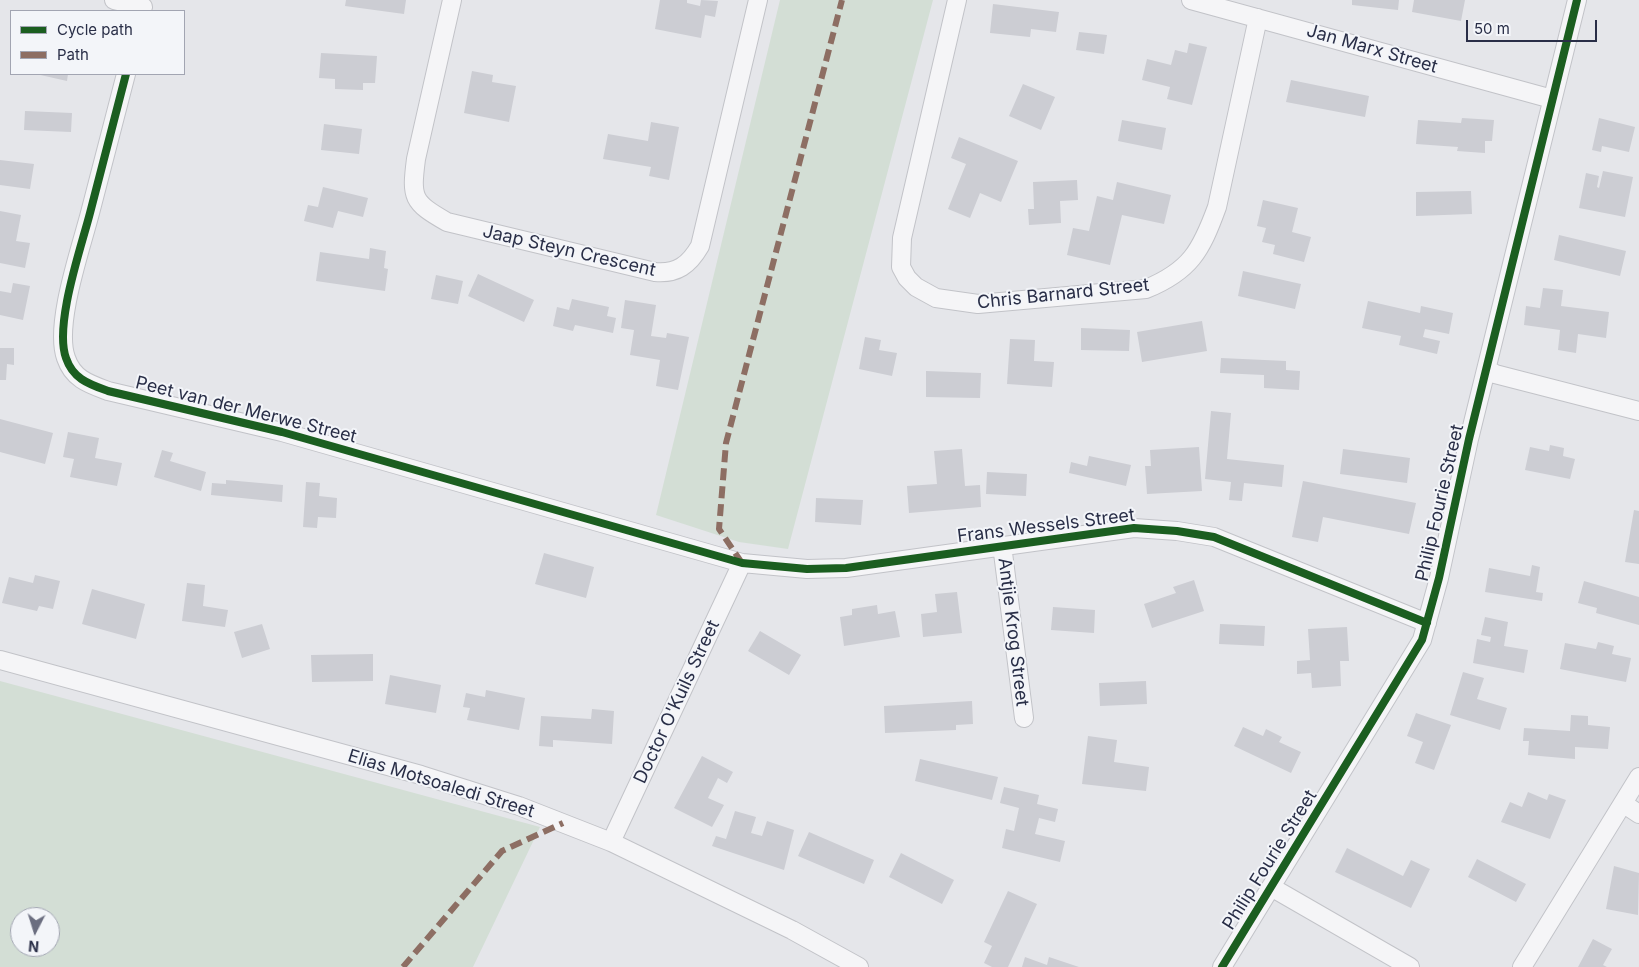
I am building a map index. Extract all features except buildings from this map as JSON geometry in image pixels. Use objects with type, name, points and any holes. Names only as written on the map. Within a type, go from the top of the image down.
[{"type":"street","points":[[114,0],[143,6]]},
{"type":"street","name":"Jaap Steyn Crescent","points":[[452,0],[416,159],[413,182],[416,200],[425,210],[447,222],[667,273],[678,270],[691,260],[700,246],[758,0]]},
{"type":"street","name":"Chris Barnard Street","points":[[958,0],[919,158],[902,238],[901,266],[906,278],[916,287],[936,298],[978,304],[1146,289],[1169,280],[1197,253],[1207,233],[1216,207],[1258,18]]},
{"type":"street","name":"Jan Marx Street","points":[[1191,0],[1552,99]]},
{"type":"street","name":"Philip Fourie Street","points":[[1222,967],[1415,653],[1427,624],[1450,531],[1469,439],[1577,0]]},
{"type":"street","name":"Peet van der Merwe Street","points":[[126,75],[71,285],[62,333],[65,356],[71,371],[82,380],[108,391],[282,432],[742,563]]},
{"type":"street","points":[[1487,369],[1495,374],[1639,411]]},
{"type":"street","name":"Frans Wessels Street","points":[[742,563],[807,569],[846,568],[1134,528],[1194,533],[1214,537],[1243,548],[1427,624]]},
{"type":"street","name":"Antjie Krog Street","points":[[1002,546],[1024,718]]},
{"type":"street","name":"Doctor O'Kuils Street","points":[[611,842],[742,563]]},
{"type":"street","name":"Elias Motsoaledi Street","points":[[0,660],[422,775],[518,806],[611,842],[792,930],[859,967]]},
{"type":"street","points":[[1522,967],[1632,809],[1639,777]]},
{"type":"street","points":[[1271,887],[1410,967]]},
{"type":"shaded area","points":[[780,0],[933,0],[788,549],[739,542],[656,515]]},
{"type":"shaded area","points":[[0,681],[540,827],[473,967],[0,967]]},
{"type":"marked path","points":[[742,563],[719,529],[726,443],[842,0]]},
{"type":"marked path","points":[[403,967],[502,851],[563,823]]},
{"type":"cycle path","points":[[1222,967],[1422,640],[1439,578],[1469,439],[1577,0]]},
{"type":"cycle path","points":[[126,75],[70,286],[63,326],[63,344],[69,365],[77,376],[94,386],[108,391],[282,432],[742,563],[807,569],[846,568],[1134,528],[1177,531],[1214,537],[1427,623]]}]
